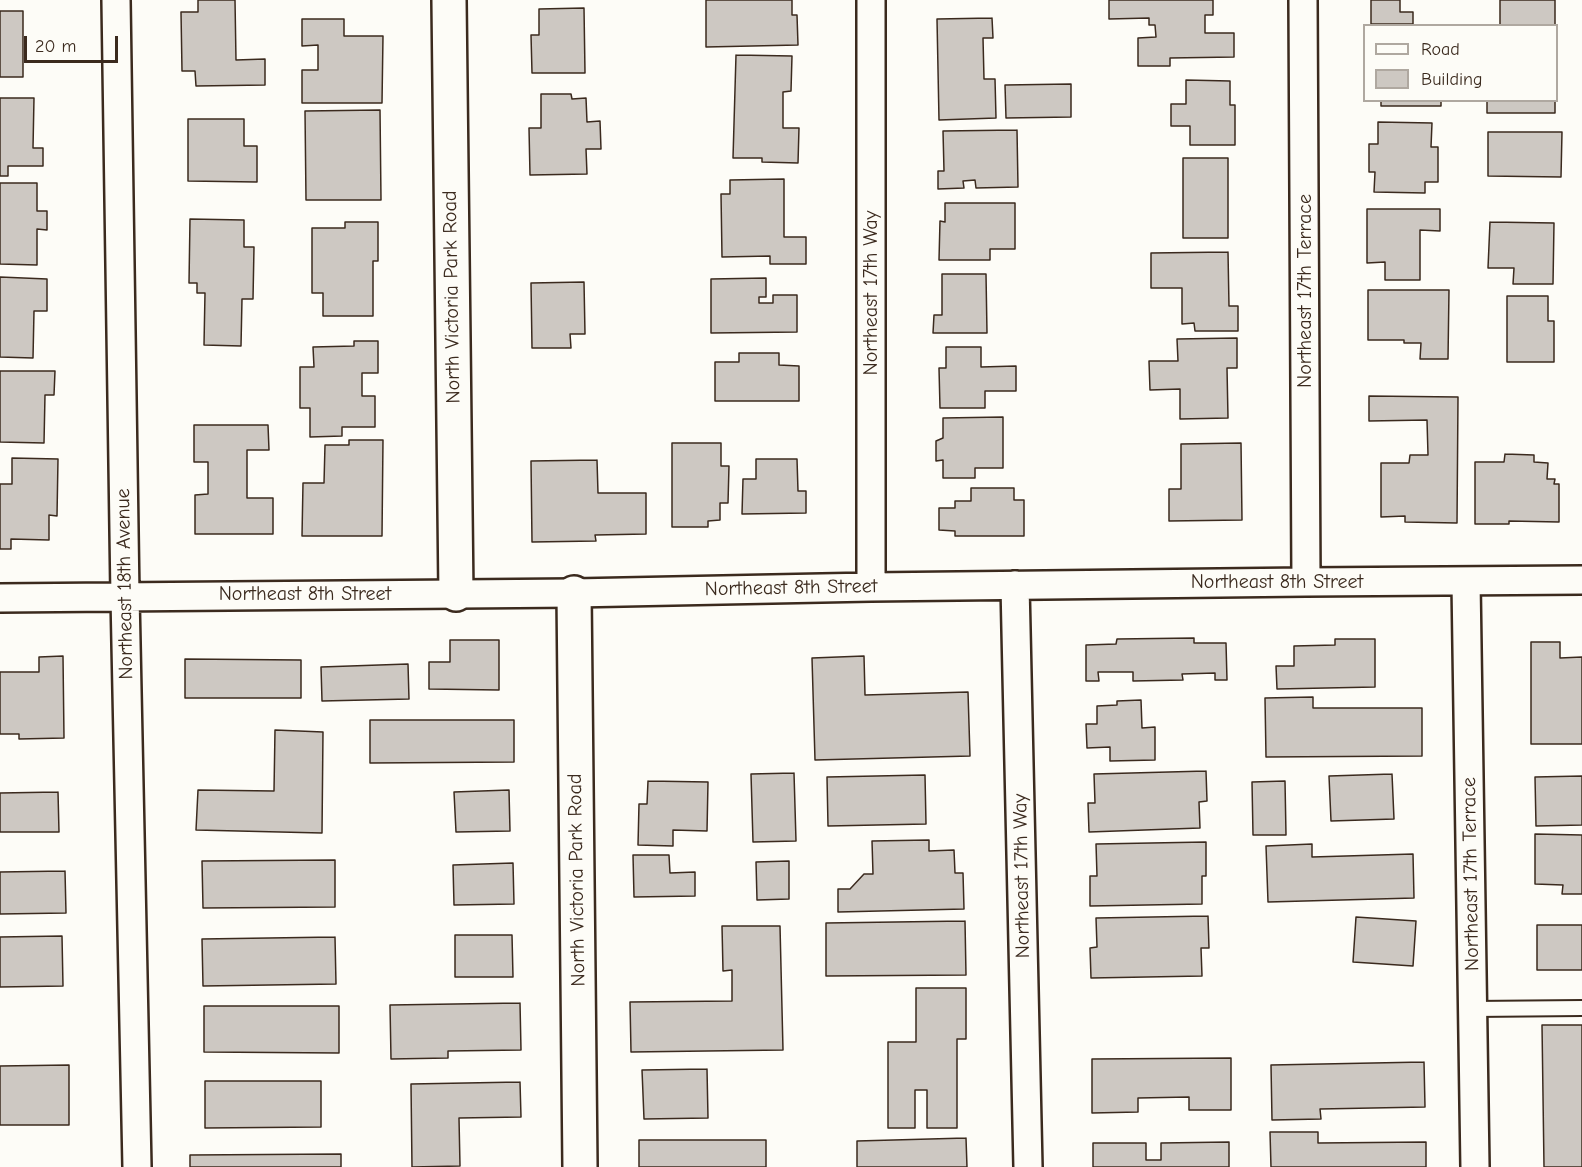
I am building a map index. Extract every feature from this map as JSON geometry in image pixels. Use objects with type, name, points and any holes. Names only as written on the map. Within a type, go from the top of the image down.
[{"type":"street","name":"Northeast 18th Avenue","points":[[116,0],[137,1167]]},
{"type":"street","name":"North Victoria Park Road","points":[[449,0],[456,594]]},
{"type":"street","name":"Northeast 17th Way","points":[[871,0],[871,587]]},
{"type":"street","name":"Northeast 17th Terrace","points":[[1303,0],[1306,582]]},
{"type":"street","name":"Northeast 8th Street","points":[[0,598],[1582,580]]},
{"type":"street","name":"Northeast 17th Terrace","points":[[1466,582],[1475,1167]]},
{"type":"street","name":"Northeast 17th Way","points":[[1015,585],[1028,1167]]},
{"type":"street","name":"North Victoria Park Road","points":[[574,593],[580,1167]]},
{"type":"lane","points":[[1473,1009],[1582,1008]]},
{"type":"building","points":[[198,0],[235,0],[236,60],[265,59],[265,85],[196,86],[195,71],[182,71],[181,12],[198,12]]},
{"type":"building","points":[[706,0],[792,0],[792,15],[797,15],[798,45],[706,47]]},
{"type":"building","points":[[1109,0],[1213,0],[1213,15],[1205,15],[1205,33],[1234,33],[1234,57],[1170,58],[1170,66],[1138,66],[1138,38],[1156,37],[1155,25],[1149,25],[1149,18],[1109,19]]},
{"type":"building","points":[[1371,0],[1400,0],[1400,12],[1413,12],[1413,24],[1371,24]]},
{"type":"building","points":[[1500,0],[1555,0],[1555,24],[1500,24]]},
{"type":"building","points":[[584,8],[585,73],[532,73],[531,35],[539,35],[539,9]]},
{"type":"building","points":[[0,11],[23,11],[23,77],[0,77]]},
{"type":"building","points":[[992,18],[993,38],[983,38],[984,79],[995,79],[996,118],[939,120],[937,19]]},
{"type":"building","points":[[302,19],[344,19],[344,36],[383,36],[382,103],[302,103],[302,70],[318,70],[318,45],[302,46]]},
{"type":"building","points":[[736,55],[792,56],[791,91],[783,92],[783,128],[799,128],[798,163],[762,162],[762,158],[733,158]]},
{"type":"building","points":[[1186,80],[1230,81],[1230,105],[1235,105],[1235,145],[1190,145],[1190,126],[1171,126],[1171,104],[1186,104]]},
{"type":"building","points":[[1071,84],[1071,117],[1006,118],[1005,85]]},
{"type":"building","points":[[541,94],[571,94],[572,99],[586,98],[587,122],[600,121],[601,149],[586,149],[587,174],[530,175],[529,128],[541,128]]},
{"type":"building","points":[[0,98],[34,98],[33,148],[43,148],[43,166],[8,166],[8,176],[0,176]]},
{"type":"building","points":[[1381,102],[1441,102],[1441,106],[1381,106]]},
{"type":"building","points":[[1487,102],[1555,102],[1555,113],[1487,113]]},
{"type":"building","points":[[380,110],[381,200],[306,200],[305,111]]},
{"type":"building","points":[[188,119],[244,119],[244,146],[257,146],[257,182],[188,181]]},
{"type":"building","points":[[1378,122],[1432,123],[1431,147],[1438,147],[1438,182],[1425,182],[1425,193],[1374,192],[1375,172],[1369,172],[1369,144],[1378,144]]},
{"type":"building","points":[[1017,130],[1018,187],[976,188],[975,180],[963,181],[964,188],[938,189],[938,171],[944,171],[943,131]]},
{"type":"building","points":[[1488,132],[1562,132],[1561,177],[1488,176]]},
{"type":"building","points":[[1183,158],[1228,158],[1228,238],[1183,238]]},
{"type":"building","points":[[784,179],[784,237],[806,237],[806,264],[770,264],[770,256],[722,257],[721,194],[730,194],[730,180]]},
{"type":"building","points":[[0,183],[37,183],[37,211],[47,211],[47,230],[37,229],[37,265],[0,264]]},
{"type":"building","points":[[945,203],[1015,203],[1015,249],[990,249],[990,260],[939,260],[940,221],[945,222]]},
{"type":"building","points":[[1367,209],[1440,209],[1440,231],[1420,230],[1420,280],[1385,280],[1385,262],[1367,263]]},
{"type":"building","points":[[190,219],[244,220],[244,247],[254,247],[253,299],[242,299],[241,346],[204,345],[205,293],[197,293],[197,283],[189,283]]},
{"type":"building","points":[[345,222],[378,222],[378,261],[373,261],[373,316],[323,316],[323,293],[312,293],[312,228],[345,228]]},
{"type":"building","points":[[1490,222],[1554,223],[1553,284],[1513,284],[1514,268],[1488,268]]},
{"type":"building","points":[[1228,252],[1229,306],[1238,306],[1238,331],[1195,331],[1194,323],[1182,324],[1182,288],[1151,288],[1151,253]]},
{"type":"building","points":[[942,274],[986,274],[987,333],[933,333],[934,315],[942,315]]},
{"type":"building","points":[[0,277],[47,279],[47,311],[34,311],[33,358],[0,357]]},
{"type":"building","points":[[766,278],[766,297],[759,297],[759,303],[773,303],[773,295],[797,295],[797,332],[711,333],[711,279]]},
{"type":"building","points":[[584,282],[585,334],[570,334],[571,348],[532,348],[531,283]]},
{"type":"building","points":[[1368,290],[1449,290],[1448,359],[1420,359],[1421,343],[1404,343],[1404,340],[1368,340]]},
{"type":"building","points":[[1507,296],[1548,296],[1548,321],[1554,321],[1554,362],[1507,362]]},
{"type":"building","points":[[1237,338],[1237,368],[1227,368],[1228,418],[1180,419],[1180,389],[1150,390],[1149,361],[1178,361],[1177,339]]},
{"type":"building","points":[[354,341],[378,341],[378,373],[362,373],[362,396],[375,396],[375,427],[342,427],[342,436],[310,437],[310,408],[300,408],[300,367],[314,367],[313,347],[354,346]]},
{"type":"building","points":[[946,347],[981,347],[981,367],[1016,366],[1016,391],[985,391],[985,408],[940,408],[939,368],[946,368]]},
{"type":"building","points":[[739,353],[779,353],[779,365],[799,366],[799,401],[715,401],[715,362],[739,362]]},
{"type":"building","points":[[0,371],[55,371],[54,395],[45,395],[44,443],[0,442]]},
{"type":"building","points":[[1369,396],[1458,397],[1457,523],[1405,522],[1405,516],[1381,517],[1381,463],[1409,463],[1410,455],[1428,455],[1427,420],[1369,421]]},
{"type":"building","points":[[1003,417],[1003,468],[975,468],[975,478],[943,478],[943,460],[936,461],[936,441],[943,438],[943,418]]},
{"type":"building","points":[[194,425],[268,425],[269,450],[247,450],[247,498],[273,498],[273,534],[195,534],[195,495],[208,494],[208,462],[194,462]]},
{"type":"building","points":[[349,440],[383,440],[382,536],[302,536],[303,483],[324,483],[325,445],[349,445]]},
{"type":"building","points":[[672,443],[721,443],[721,466],[729,466],[728,503],[720,503],[720,520],[708,521],[708,527],[672,527]]},
{"type":"building","points":[[1241,443],[1242,520],[1169,521],[1169,489],[1181,489],[1181,444]]},
{"type":"building","points":[[1505,454],[1534,455],[1534,462],[1548,463],[1547,479],[1555,479],[1554,484],[1559,484],[1559,522],[1509,521],[1509,524],[1475,524],[1475,462],[1504,462]]},
{"type":"building","points":[[12,458],[58,459],[57,516],[49,515],[49,540],[11,539],[11,549],[0,549],[0,484],[12,484]]},
{"type":"building","points":[[756,459],[797,459],[798,491],[806,491],[806,513],[742,514],[743,479],[756,479]]},
{"type":"building","points":[[597,460],[598,493],[646,493],[646,534],[595,535],[596,541],[532,542],[531,461]]},
{"type":"building","points":[[971,488],[1014,488],[1014,500],[1024,500],[1024,536],[955,536],[955,531],[939,530],[939,508],[955,508],[955,501],[971,501]]},
{"type":"building","points":[[1194,638],[1194,643],[1226,643],[1227,680],[1215,680],[1215,673],[1182,674],[1183,680],[1133,681],[1133,672],[1098,672],[1099,681],[1086,681],[1086,645],[1116,644],[1117,639]]},
{"type":"building","points":[[1335,639],[1375,639],[1375,687],[1277,689],[1276,666],[1294,666],[1294,646],[1335,645]]},
{"type":"building","points":[[450,640],[499,640],[499,690],[429,689],[429,662],[450,662]]},
{"type":"building","points":[[1531,642],[1560,642],[1560,658],[1582,657],[1582,744],[1531,744]]},
{"type":"building","points":[[63,656],[64,738],[19,739],[19,734],[0,734],[0,672],[39,672],[39,657]]},
{"type":"building","points":[[864,656],[865,695],[968,692],[970,756],[815,760],[812,658]]},
{"type":"building","points":[[185,659],[301,660],[301,698],[185,698]]},
{"type":"building","points":[[408,664],[409,699],[322,701],[321,667]]},
{"type":"building","points":[[1313,697],[1313,708],[1422,708],[1422,756],[1266,757],[1265,698]]},
{"type":"building","points":[[1141,700],[1142,728],[1155,727],[1155,760],[1110,761],[1110,747],[1087,748],[1086,724],[1097,724],[1097,706],[1117,705],[1117,701]]},
{"type":"building","points":[[370,720],[514,720],[514,762],[370,763]]},
{"type":"building","points":[[275,730],[323,732],[322,833],[196,830],[198,790],[274,791]]},
{"type":"building","points":[[1206,771],[1207,801],[1199,802],[1200,828],[1089,832],[1088,803],[1095,803],[1094,774]]},
{"type":"building","points":[[794,773],[796,841],[753,842],[751,774]]},
{"type":"building","points":[[1392,774],[1394,819],[1331,821],[1329,776]]},
{"type":"building","points":[[925,775],[926,824],[828,826],[827,777]]},
{"type":"building","points":[[1582,776],[1582,825],[1536,826],[1535,777]]},
{"type":"building","points":[[648,781],[708,782],[707,831],[673,830],[673,846],[638,845],[639,804],[647,804]]},
{"type":"building","points":[[1285,781],[1286,835],[1253,835],[1252,782]]},
{"type":"building","points":[[509,790],[510,831],[456,832],[454,792]]},
{"type":"building","points":[[58,792],[59,832],[0,832],[0,793]]},
{"type":"building","points":[[1535,834],[1582,835],[1582,894],[1562,894],[1563,885],[1535,884]]},
{"type":"building","points":[[929,840],[929,851],[954,850],[955,873],[963,873],[964,909],[838,912],[838,889],[850,889],[864,874],[873,874],[872,841]]},
{"type":"building","points":[[1206,842],[1206,876],[1202,876],[1202,904],[1090,906],[1090,876],[1097,876],[1096,844]]},
{"type":"building","points":[[1312,844],[1312,857],[1413,854],[1414,898],[1268,902],[1266,846]]},
{"type":"building","points":[[633,855],[669,855],[670,873],[695,872],[695,896],[634,897]]},
{"type":"building","points":[[335,860],[335,907],[203,908],[202,861]]},
{"type":"building","points":[[789,861],[789,899],[757,900],[756,862]]},
{"type":"building","points":[[513,863],[514,904],[454,905],[453,865]]},
{"type":"building","points":[[65,871],[66,913],[0,914],[0,872]]},
{"type":"building","points":[[1208,916],[1209,948],[1201,948],[1202,976],[1091,978],[1090,948],[1097,947],[1096,918]]},
{"type":"building","points":[[1356,917],[1416,921],[1413,966],[1353,962]]},
{"type":"building","points":[[965,921],[966,975],[826,976],[826,923]]},
{"type":"building","points":[[1537,925],[1582,925],[1582,970],[1537,970]]},
{"type":"building","points":[[722,926],[780,926],[783,1050],[631,1052],[630,1002],[732,1001],[732,970],[723,971]]},
{"type":"building","points":[[455,935],[512,935],[513,977],[455,977]]},
{"type":"building","points":[[62,936],[63,986],[0,987],[0,937]]},
{"type":"building","points":[[335,937],[336,984],[203,986],[202,939]]},
{"type":"building","points":[[916,988],[966,988],[966,1039],[957,1039],[957,1128],[927,1128],[927,1090],[915,1090],[915,1128],[888,1128],[888,1042],[916,1042]]},
{"type":"building","points":[[520,1003],[521,1050],[448,1051],[448,1058],[391,1059],[390,1005]]},
{"type":"building","points":[[204,1006],[339,1006],[339,1053],[204,1052]]},
{"type":"building","points":[[1542,1025],[1582,1025],[1582,1167],[1544,1167]]},
{"type":"building","points":[[1231,1058],[1231,1110],[1189,1110],[1189,1097],[1138,1098],[1138,1112],[1092,1113],[1092,1059]]},
{"type":"building","points":[[1424,1062],[1425,1107],[1320,1109],[1321,1119],[1272,1120],[1271,1065]]},
{"type":"building","points":[[69,1065],[69,1125],[0,1125],[0,1066]]},
{"type":"building","points":[[707,1069],[708,1118],[644,1119],[642,1070]]},
{"type":"building","points":[[205,1081],[321,1081],[321,1127],[205,1128]]},
{"type":"building","points":[[520,1082],[521,1117],[459,1118],[460,1166],[412,1167],[411,1084]]},
{"type":"building","points":[[1270,1132],[1318,1132],[1318,1143],[1426,1142],[1426,1167],[1271,1167]]},
{"type":"building","points":[[966,1138],[967,1167],[857,1167],[857,1141]]},
{"type":"building","points":[[639,1140],[766,1140],[766,1167],[639,1167]]},
{"type":"building","points":[[1229,1142],[1229,1167],[1093,1167],[1093,1143],[1146,1143],[1146,1160],[1161,1160],[1161,1143]]},
{"type":"building","points":[[341,1154],[341,1167],[190,1167],[190,1155]]}]
